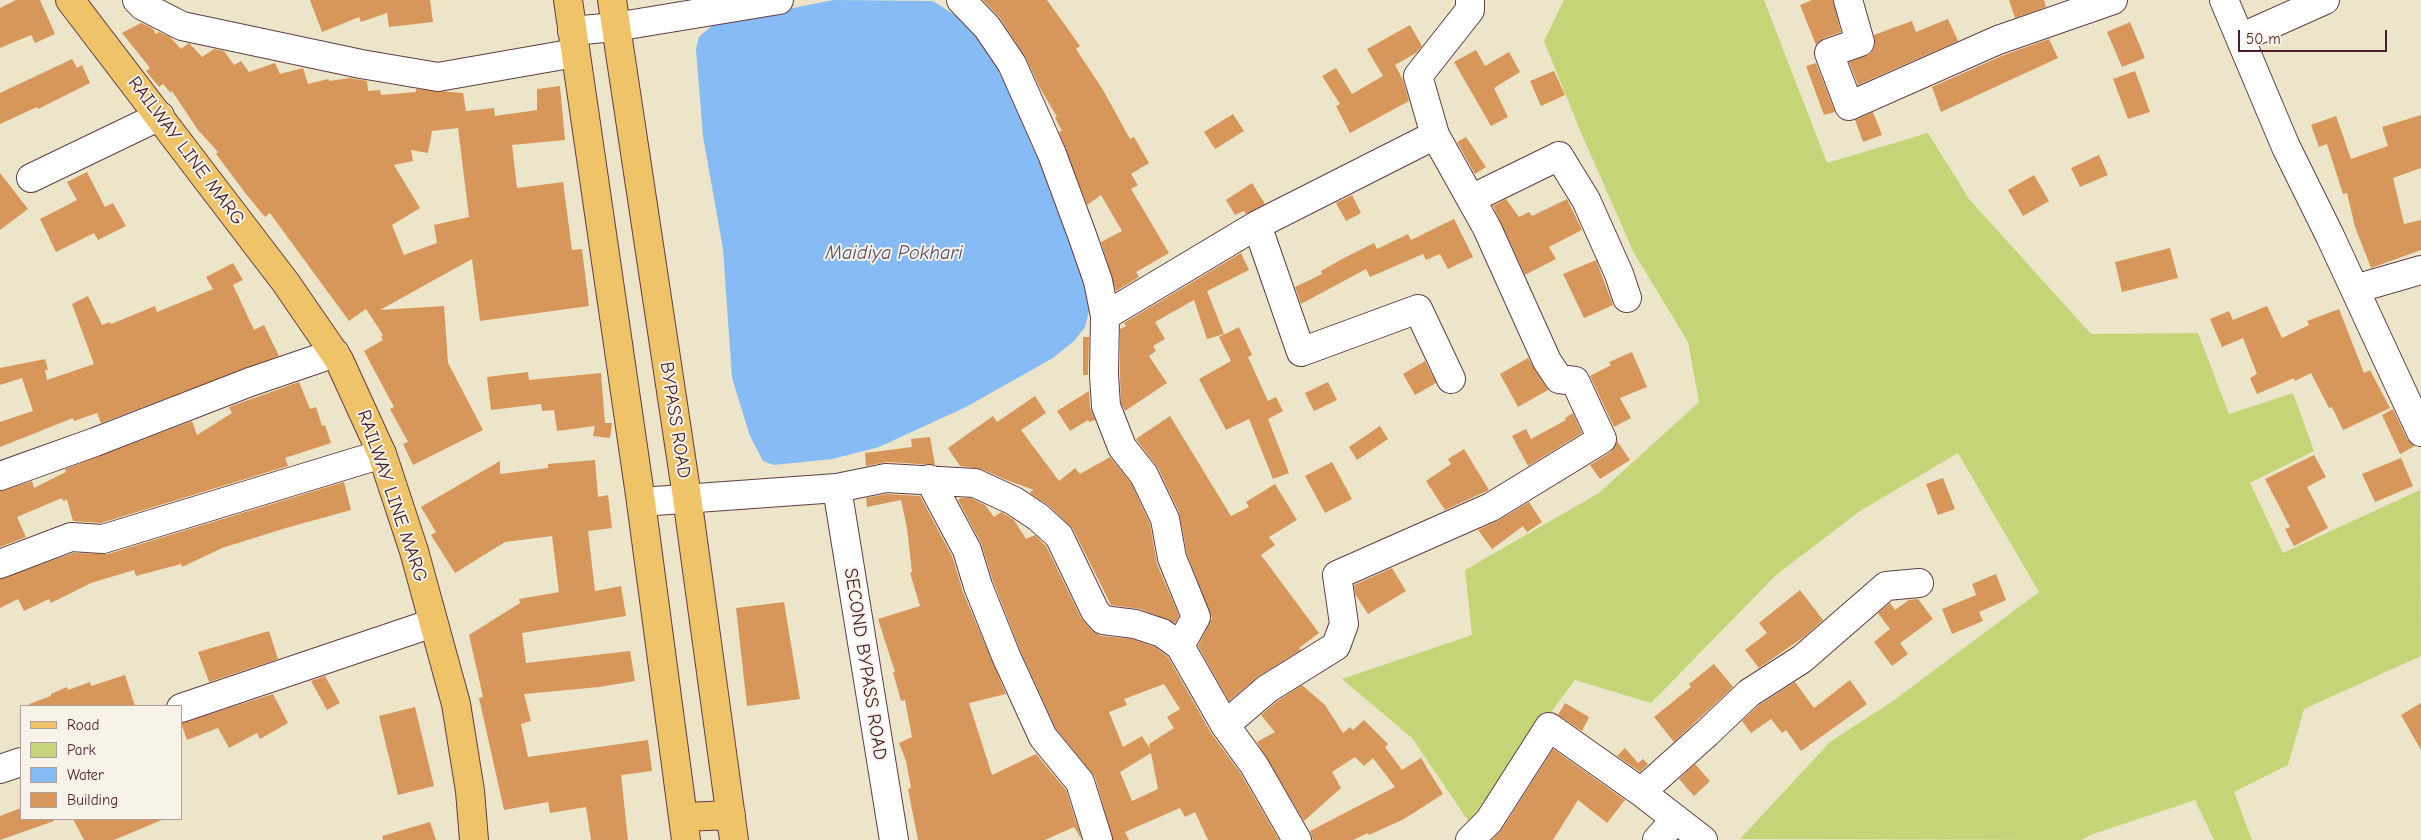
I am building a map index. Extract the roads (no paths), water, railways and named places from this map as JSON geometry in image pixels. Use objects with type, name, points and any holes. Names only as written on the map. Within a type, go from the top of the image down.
[{"type":"main road","name":"RAILWAY LINE MARG","points":[[70,0],[160,116],[335,353],[382,454],[414,551],[456,704],[470,791],[474,840]]},
{"type":"main road","points":[[568,0],[641,502],[684,829],[733,827]]},
{"type":"main road","name":"BYPASS ROAD","points":[[612,0],[687,497],[733,827]]},
{"type":"street","points":[[137,0],[143,6],[182,26],[361,64],[438,77],[574,42],[615,27],[779,0]]},
{"type":"street","points":[[961,0],[987,27],[1016,73],[1052,154],[1098,281],[1105,316],[1104,375],[1106,406],[1122,447],[1144,475],[1165,519],[1172,558],[1196,617],[1180,646]]},
{"type":"street","points":[[1225,725],[1267,689],[1336,646],[1344,624],[1337,575],[1491,507],[1602,440],[1575,381],[1559,379],[1547,361],[1487,228],[1435,135],[1418,76],[1470,10],[1470,0]]},
{"type":"street","points":[[1848,0],[1860,42],[1830,53],[1849,106],[1998,40],[2113,0]]},
{"type":"street","points":[[2224,0],[2286,147],[2355,289],[2421,432]]},
{"type":"street","points":[[2240,38],[2325,0]]},
{"type":"street","points":[[31,178],[160,116]]},
{"type":"street","points":[[1105,316],[1257,225],[1435,135]]},
{"type":"street","points":[[1471,199],[1559,156],[1586,200],[1619,274],[1627,298]]},
{"type":"street","points":[[1257,225],[1301,352],[1418,309],[1451,379]]},
{"type":"street","points":[[2355,289],[2421,270]]},
{"type":"street","points":[[0,476],[95,442],[250,382],[335,353]]},
{"type":"street","points":[[0,564],[71,537],[103,539],[382,454]]},
{"type":"street","points":[[641,502],[687,497],[837,488],[886,478],[975,483],[1014,501],[1038,517],[1059,536],[1095,611],[1103,620],[1135,624],[1162,633],[1180,646],[1225,725],[1254,765],[1297,840]]},
{"type":"street","points":[[930,479],[967,550],[978,586],[1006,656],[1043,737],[1080,782],[1098,840]]},
{"type":"street","name":"SECOND BYPASS ROAD","points":[[837,488],[894,840]]},
{"type":"street","points":[[1641,792],[1749,693],[1802,659],[1886,586],[1919,583]]},
{"type":"street","points":[[182,708],[433,623]]},
{"type":"street","points":[[1470,840],[1489,821],[1549,727],[1641,792],[1703,840]]},
{"type":"street","points":[[0,769],[20,762]]},
{"type":"street","points":[[1657,840],[1676,819]]},
{"type":"water","name":"Maidiya Pokhari","points":[[833,0],[933,1],[964,21],[993,56],[1037,151],[1089,289],[1089,311],[1085,327],[1074,341],[1053,358],[966,407],[879,447],[832,459],[774,465],[763,461],[750,436],[732,378],[723,249],[703,136],[696,49],[699,37],[714,24]]}]
